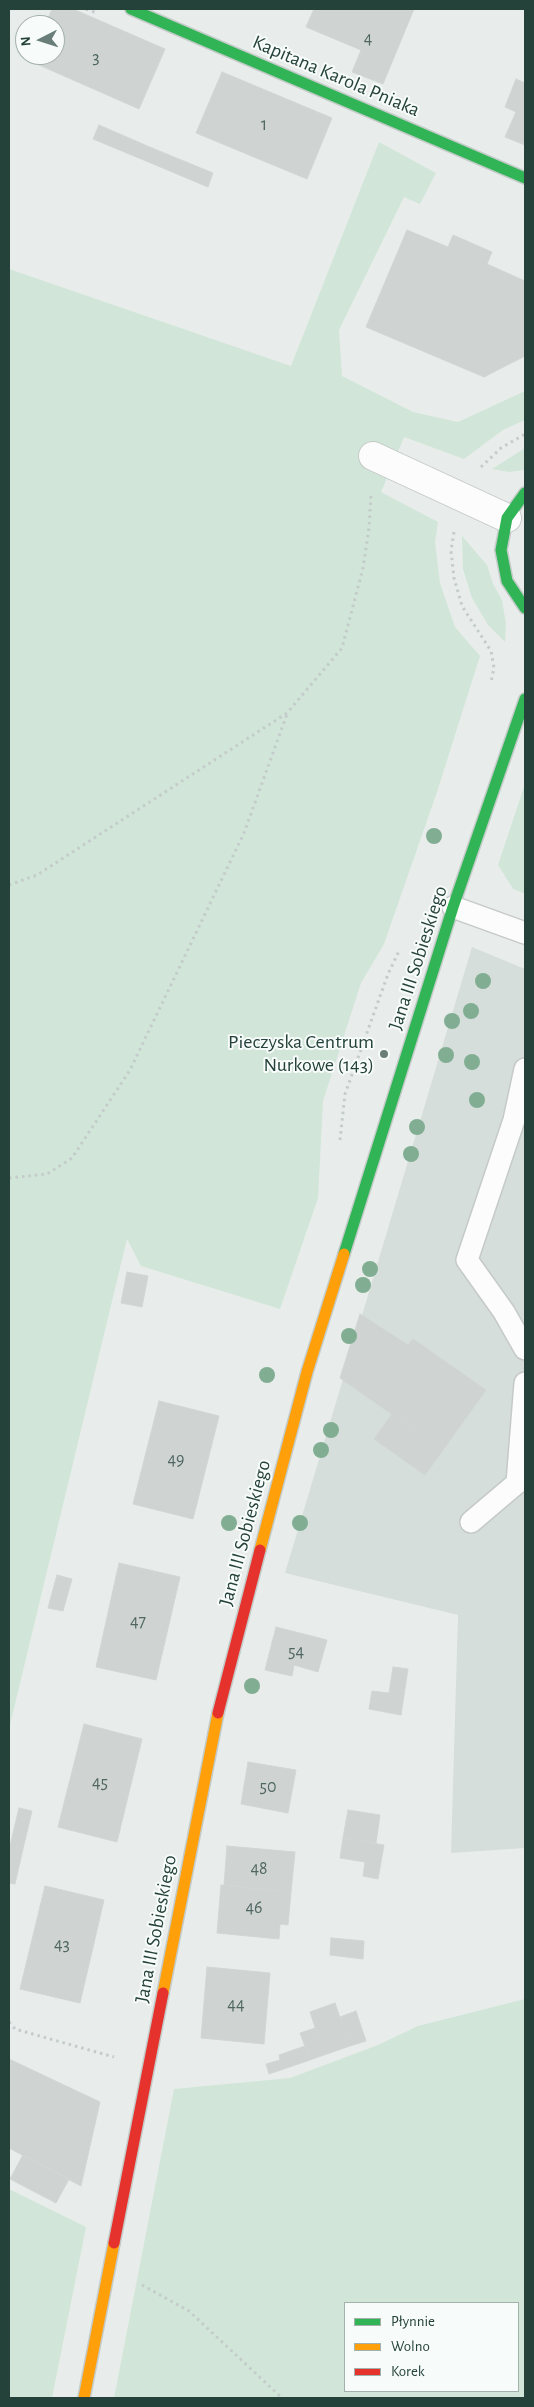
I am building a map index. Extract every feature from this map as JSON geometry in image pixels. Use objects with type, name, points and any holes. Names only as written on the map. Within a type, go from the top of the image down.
[{"type":"street","name":"Kapitana Karola Pniaka","points":[[131,9],[525,178]]},
{"type":"street","points":[[373,456],[507,518]]},
{"type":"street","points":[[525,493],[507,518],[501,550],[507,581],[525,608]]},
{"type":"street","name":"Jana III Sobieskiego","points":[[84,2398],[107,2272],[220,1701],[307,1372],[453,907],[525,699]]},
{"type":"lane","points":[[453,907],[525,933]]},
{"type":"lane","points":[[525,1069],[514,1120],[467,1260],[504,1312],[525,1349]]},
{"type":"lane","points":[[471,1522],[517,1483],[525,1383]]},
{"type":"path","points":[[494,668],[491,651],[462,606],[454,578],[451,551],[461,497],[484,462],[501,448],[525,434]]},
{"type":"path","points":[[9,885],[37,875],[287,714],[342,648],[363,568],[369,528],[373,456]]},
{"type":"path","points":[[9,1178],[47,1174],[72,1158],[130,1070],[244,833],[287,714]]},
{"type":"path","points":[[9,2022],[15,2029],[79,2048],[148,2065]]},
{"type":"path","points":[[107,2272],[141,2284],[189,2310],[282,2398]]},
{"type":"shaded area","points":[[472,947],[525,969],[525,1848],[451,1853],[458,1615],[285,1573]]},
{"type":"green space","points":[[379,142],[436,173],[420,204],[404,197],[339,330],[342,376],[413,412],[458,422],[525,391],[525,420],[503,430],[464,459],[404,437],[381,492],[438,522],[435,542],[440,583],[455,627],[480,656],[437,792],[384,944],[361,983],[323,1101],[318,1198],[280,1309],[141,1266],[127,1239],[9,1729],[9,269],[291,366]]},
{"type":"green space","points":[[525,448],[525,470],[509,472],[492,469]]},
{"type":"green space","points":[[462,536],[487,565],[493,584],[502,600],[506,624],[505,642],[488,625],[472,598],[463,569]]},
{"type":"green space","points":[[525,784],[525,894],[513,889],[498,865]]},
{"type":"green space","points":[[525,1999],[525,2398],[114,2398],[174,2089],[290,2078],[378,2045],[418,2026]]},
{"type":"green space","points":[[9,2189],[86,2227],[52,2398],[9,2398]]},
{"type":"building","points":[[52,9],[73,9],[165,49],[139,109],[39,65],[65,65],[65,15],[49,15]]},
{"type":"building","points":[[314,9],[414,9],[383,84],[352,72],[361,50],[306,27]]},
{"type":"building","points":[[222,72],[332,118],[307,179],[196,133]]},
{"type":"building","points":[[516,79],[525,83],[525,145],[505,137],[516,112],[505,107]]},
{"type":"building","points":[[99,125],[152,148],[146,161],[93,139]]},
{"type":"building","points":[[152,148],[213,173],[208,187],[146,161]]},
{"type":"building","points":[[407,230],[448,247],[453,235],[492,252],[487,264],[525,281],[525,356],[484,377],[366,327]]},
{"type":"building","points":[[127,1272],[148,1276],[142,1307],[121,1303]]},
{"type":"building","points":[[360,1314],[408,1345],[413,1339],[486,1390],[443,1450],[340,1378]]},
{"type":"building","points":[[159,1401],[219,1416],[193,1519],[133,1504]]},
{"type":"building","points":[[392,1414],[443,1450],[425,1475],[374,1439]]},
{"type":"building","points":[[119,1563],[180,1577],[156,1680],[96,1667]]},
{"type":"building","points":[[57,1575],[72,1579],[63,1611],[48,1608]]},
{"type":"building","points":[[276,1627],[327,1640],[318,1672],[294,1665],[292,1676],[265,1670]]},
{"type":"building","points":[[393,1667],[408,1669],[401,1715],[369,1709],[372,1691],[389,1693]]},
{"type":"building","points":[[84,1724],[142,1739],[117,1842],[58,1827]]},
{"type":"building","points":[[248,1762],[296,1770],[288,1813],[241,1804]]},
{"type":"building","points":[[19,1808],[32,1811],[23,1849],[10,1846]]},
{"type":"building","points":[[348,1810],[380,1815],[376,1843],[343,1838]]},
{"type":"building","points":[[343,1838],[384,1845],[378,1879],[363,1876],[365,1862],[340,1858]]},
{"type":"building","points":[[10,1846],[23,1849],[15,1884],[9,1883]]},
{"type":"building","points":[[227,1846],[295,1852],[291,1892],[224,1885]]},
{"type":"building","points":[[221,1885],[291,1892],[288,1925],[280,1924],[279,1939],[217,1933]]},
{"type":"building","points":[[45,1886],[104,1900],[80,2003],[20,1989]]},
{"type":"building","points":[[331,1938],[364,1941],[363,1959],[330,1955]]},
{"type":"building","points":[[207,1967],[270,1973],[264,2044],[201,2038]]},
{"type":"building","points":[[335,2003],[350,2046],[324,2055],[310,2012]]},
{"type":"building","points":[[356,2011],[366,2041],[350,2046],[340,2017]]},
{"type":"building","points":[[315,2028],[324,2055],[310,2060],[300,2033]]},
{"type":"building","points":[[305,2046],[310,2060],[269,2074],[266,2064],[280,2060],[279,2055]]},
{"type":"building","points":[[9,2059],[100,2102],[81,2186],[9,2148]]},
{"type":"building","points":[[23,2155],[69,2179],[56,2203],[10,2179]]},
{"type":"traffic: fast","points":[[131,9],[525,178]]},
{"type":"traffic: fast","points":[[525,493],[507,518],[501,550],[507,581],[525,608]]},
{"type":"traffic: fast","points":[[344,1254],[453,907],[525,699]]},
{"type":"traffic: slow","points":[[260,1550],[307,1372],[344,1254]]},
{"type":"traffic: slow","points":[[163,1993],[218,1713]]},
{"type":"traffic: slow","points":[[84,2398],[114,2243]]},
{"type":"traffic: jam","points":[[218,1713],[260,1550]]},
{"type":"traffic: jam","points":[[114,2243],[163,1993]]},
{"type":"place","name":"Pieczyska Centrum Nurkowe (143)","points":[[384,1054]]}]
